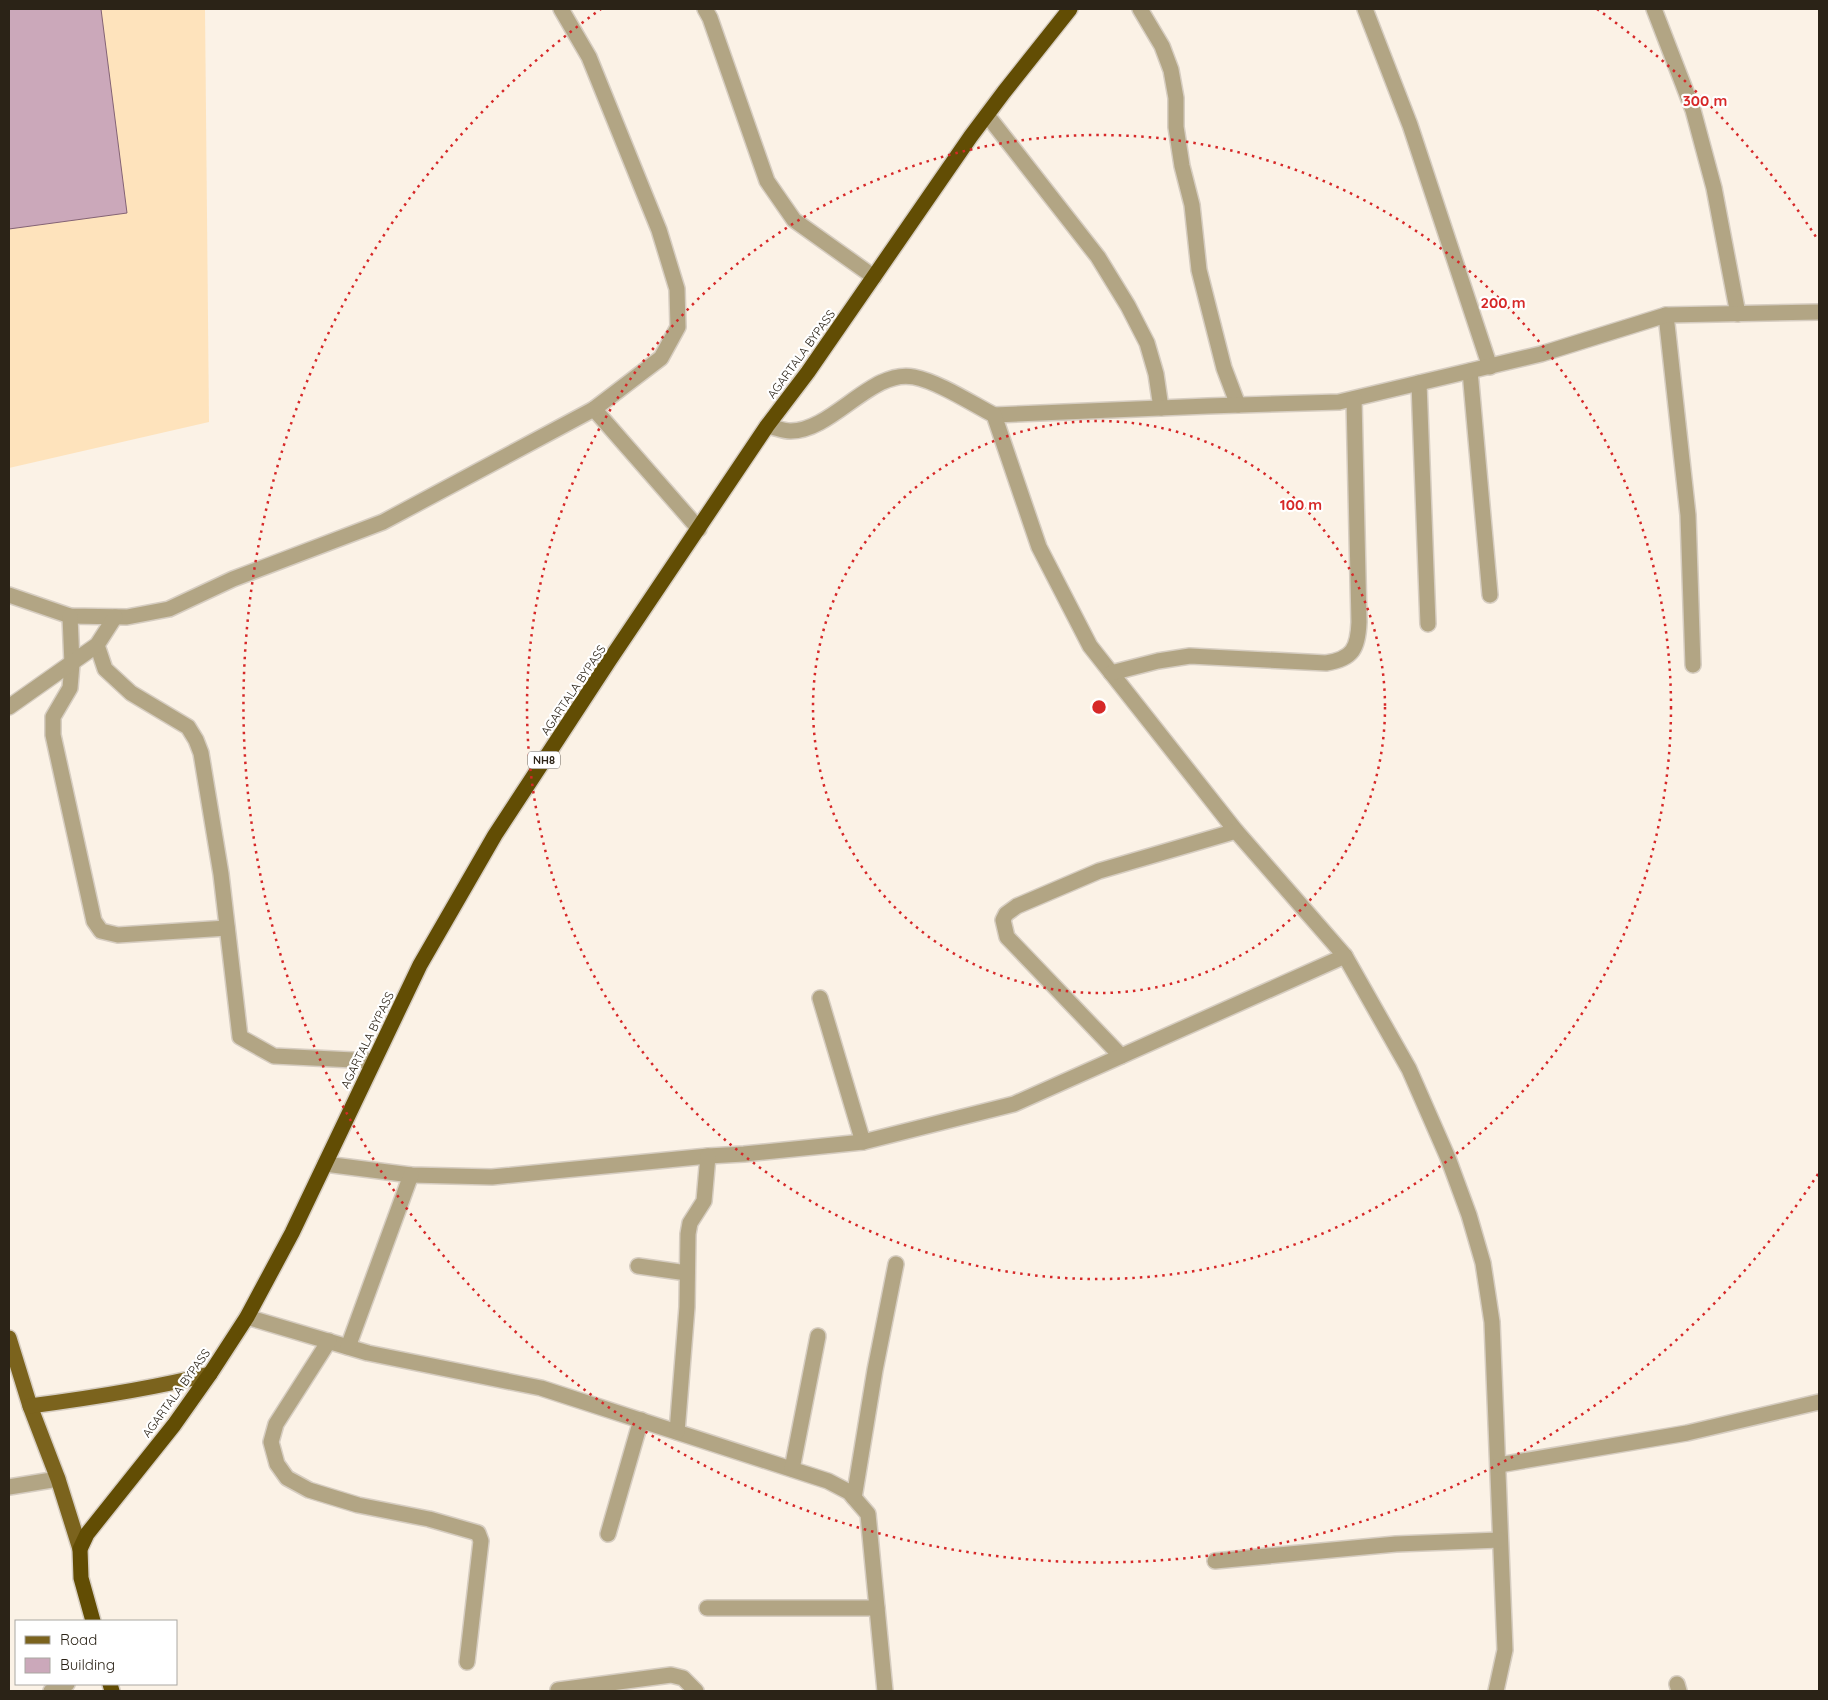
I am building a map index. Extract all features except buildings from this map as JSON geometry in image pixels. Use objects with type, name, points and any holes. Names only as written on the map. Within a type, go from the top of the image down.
[{"type":"highway","name":"AGARTALA BYPASS","points":[[80,1549],[87,1534],[99,1518],[174,1425],[247,1317],[273,1270],[326,1164],[420,965],[495,835],[609,661],[768,426],[808,372],[987,115],[1070,9]]},
{"type":"highway","points":[[80,1549],[81,1578],[93,1620]]},
{"type":"main road","points":[[9,1338],[30,1406],[58,1479],[80,1549]]},
{"type":"main road","points":[[30,1406],[107,1396],[167,1385],[210,1374]]},
{"type":"street","points":[[9,595],[70,616],[127,618],[169,609],[234,579],[383,522],[594,409],[661,358],[678,326],[677,289],[659,230],[589,57],[561,9]]},
{"type":"street","points":[[705,9],[710,18],[767,181],[794,220],[874,277]]},
{"type":"street","points":[[1140,9],[1162,46],[1171,70],[1176,98],[1176,127],[1182,166],[1192,205],[1199,270],[1224,368],[1238,405]]},
{"type":"street","points":[[1365,9],[1410,125],[1490,367]]},
{"type":"street","points":[[1654,9],[1693,110],[1714,188],[1738,314]]},
{"type":"street","points":[[987,115],[1098,257],[1128,306],[1147,343],[1156,374],[1161,408]]},
{"type":"street","points":[[768,426],[789,431],[804,429],[828,417],[886,379],[913,376],[932,383],[994,415],[1339,402],[1542,354],[1666,315],[1819,312]]},
{"type":"street","points":[[1666,315],[1688,515],[1693,665]]},
{"type":"street","points":[[1470,371],[1490,595]]},
{"type":"street","points":[[1419,383],[1428,624]]},
{"type":"street","points":[[1111,672],[1190,656],[1326,663],[1341,661],[1351,652],[1358,641],[1359,622],[1354,399]]},
{"type":"street","points":[[594,409],[700,529]]},
{"type":"street","points":[[994,415],[1039,547],[1090,646],[1236,831],[1345,956],[1409,1069],[1448,1158],[1469,1215],[1483,1263],[1492,1322],[1505,1650],[1496,1691]]},
{"type":"street","points":[[70,616],[72,664],[70,688],[53,717],[52,735],[94,921],[101,930],[118,935],[227,928]]},
{"type":"street","points":[[9,707],[97,645],[115,617]]},
{"type":"street","points":[[97,645],[105,669],[131,693],[188,727],[196,740],[200,753],[221,874],[240,1037],[274,1056],[373,1061]]},
{"type":"street","points":[[1122,1056],[1007,937],[1003,927],[1003,920],[1006,914],[1017,906],[1099,871],[1236,831]]},
{"type":"street","points":[[326,1164],[411,1175],[492,1177],[863,1142],[1014,1104],[1345,956]]},
{"type":"street","points":[[820,998],[863,1142]]},
{"type":"street","points":[[677,1432],[687,1307],[690,1223],[704,1201],[708,1156]]},
{"type":"street","points":[[348,1347],[411,1175]]},
{"type":"street","points":[[854,1498],[875,1370],[896,1264]]},
{"type":"street","points":[[638,1266],[687,1273]]},
{"type":"street","points":[[247,1317],[368,1353],[541,1388],[828,1481],[849,1492],[868,1514],[885,1691]]},
{"type":"street","points":[[792,1469],[818,1336]]},
{"type":"street","points":[[329,1341],[276,1424],[271,1442],[277,1464],[288,1478],[309,1490],[358,1505],[429,1519],[478,1533],[481,1540],[480,1556],[467,1662]]},
{"type":"street","points":[[1499,1465],[1687,1433],[1819,1402]]},
{"type":"street","points":[[608,1534],[641,1420]]},
{"type":"street","points":[[9,1487],[58,1479]]},
{"type":"street","points":[[1215,1561],[1396,1544],[1500,1540]]},
{"type":"street","points":[[707,1608],[877,1608]]},
{"type":"street","points":[[558,1690],[671,1676],[683,1678],[696,1691]]},
{"type":"street","points":[[51,1691],[66,1685]]},
{"type":"shaded area","points":[[9,9],[205,9],[209,422],[9,468]]}]
